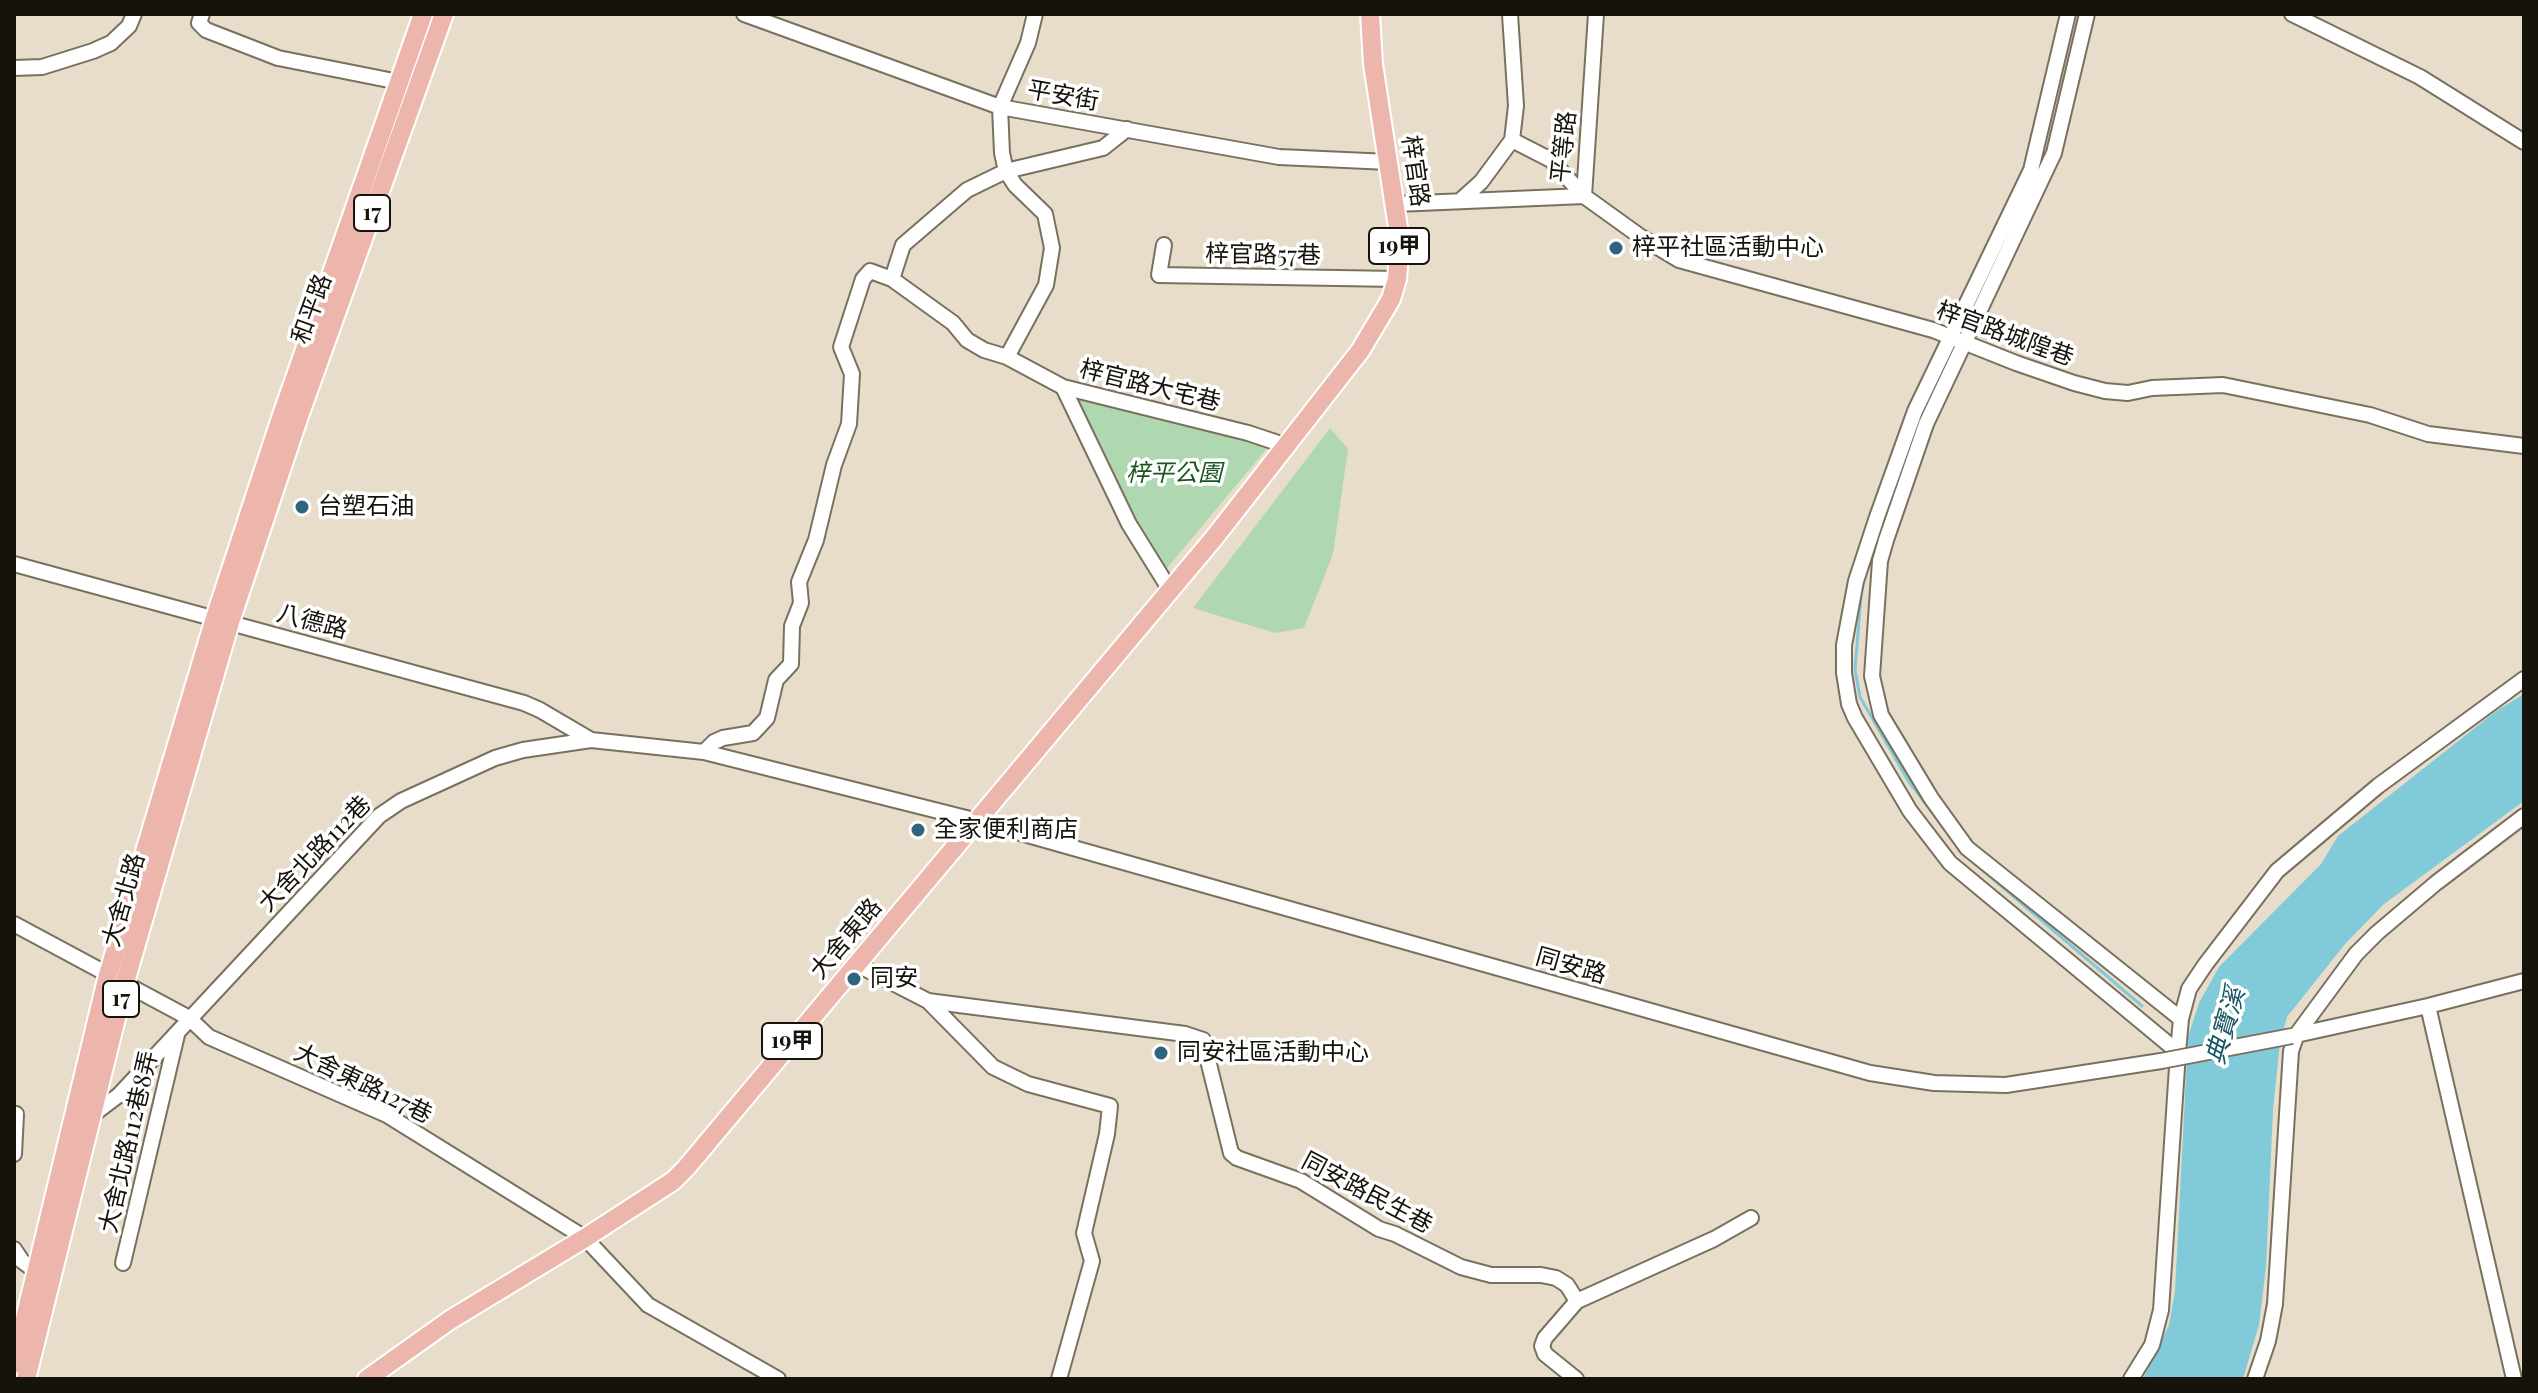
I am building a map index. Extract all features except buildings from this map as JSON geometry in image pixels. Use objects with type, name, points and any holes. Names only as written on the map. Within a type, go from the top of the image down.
[{"type":"main road","name":"和平路","points":[[222,620],[345,263],[399,82],[423,14]]},
{"type":"main road","name":"和平路","points":[[345,263],[444,14]]},
{"type":"main road","name":"梓官路","points":[[1287,446],[1372,333],[1391,299],[1397,279],[1400,241],[1373,64],[1370,14]]},
{"type":"main road","name":"大舍東路","points":[[367,1379],[450,1320],[673,1181],[686,1168],[978,821],[1287,446]]},
{"type":"main road","name":"大舍北路","points":[[14,1364],[43,1276],[117,978],[222,620]]},
{"type":"main road","name":"大舍北路","points":[[26,1379],[43,1276]]},
{"type":"street","points":[[14,68],[42,67],[111,43],[129,26],[134,14]]},
{"type":"street","points":[[202,14],[199,23],[206,30],[278,58],[399,82]]},
{"type":"street","name":"平安街","points":[[744,14],[1000,107],[1204,146],[1279,157],[1389,162]]},
{"type":"street","points":[[1007,357],[1046,285],[1052,248],[1045,214],[1015,185],[1006,171],[1002,153],[1000,107],[1028,43],[1035,14]]},
{"type":"street","points":[[1461,200],[1481,182],[1512,140],[1516,106],[1510,14]]},
{"type":"street","name":"平等路","points":[[1396,204],[1584,196],[1596,14]]},
{"type":"street","points":[[2068,14],[2045,151],[2031,170],[1915,411],[1856,581],[1844,645],[1844,673],[1849,704],[1910,811],[1950,863],[2178,1052]]},
{"type":"street","points":[[2087,14],[2045,151],[1967,341],[1926,424],[1880,561],[1872,676],[1881,715],[1931,798],[1967,848],[2181,1019]]},
{"type":"street","points":[[2292,14],[2420,77],[2524,142]]},
{"type":"street","points":[[892,279],[903,245],[967,190],[1006,171],[1103,148],[1127,129]]},
{"type":"street","name":"梓官路城隍巷","points":[[1512,140],[1551,160],[1584,196],[1679,260],[1951,336],[2016,363],[2105,391],[2128,393],[2152,388],[2223,385],[2370,415],[2428,434],[2524,446]]},
{"type":"street","name":"梓官路57巷","points":[[1164,245],[1159,275],[1397,279]]},
{"type":"street","name":"梓官路大宅巷","points":[[704,752],[723,738],[753,733],[767,718],[776,680],[791,664],[792,626],[801,603],[799,582],[816,540],[834,465],[849,424],[852,374],[841,347],[863,279],[870,271],[892,279],[953,323],[967,340],[1063,387],[1248,433],[1287,446]]},
{"type":"street","points":[[1063,387],[1129,524],[1170,590]]},
{"type":"street","name":"八德路","points":[[14,564],[524,703],[591,740]]},
{"type":"street","points":[[2131,1379],[2152,1345],[2161,1310],[2178,1052],[2181,1019],[2189,989],[2277,871],[2378,786],[2524,679]]},
{"type":"street","name":"大舍北路112巷","points":[[84,1113],[119,1095],[379,816],[401,801],[495,758],[523,750],[591,740],[704,752],[978,821]]},
{"type":"street","points":[[2255,1379],[2268,1341],[2275,1304],[2294,1035],[2356,954],[2377,933],[2524,816]]},
{"type":"street","name":"同安路","points":[[978,821],[1870,1073],[1934,1083],[2006,1085],[2161,1061],[2428,1006],[2524,981]]},
{"type":"street","name":"大舍東路127巷","points":[[14,924],[189,1018],[209,1037],[387,1115],[585,1238],[648,1305],[778,1379]]},
{"type":"street","points":[[856,964],[928,1001],[993,1067],[1028,1084],[1110,1106],[1107,1134],[1084,1233],[1092,1261],[1059,1379]]},
{"type":"street","name":"同安路民生巷","points":[[928,1001],[1185,1034],[1203,1040],[1229,1147],[1237,1158],[1301,1181],[1379,1229],[1461,1267],[1491,1275],[1556,1278],[1567,1285],[1577,1301]]},
{"type":"street","points":[[2428,1006],[2514,1379],[2524,1376]]},
{"type":"street","name":"大舍北路112巷8弄","points":[[123,1263],[178,1030]]},
{"type":"street","points":[[14,1154],[16,1114]]},
{"type":"street","points":[[1576,1379],[1545,1354],[1542,1346],[1545,1338],[1577,1301],[1714,1239],[1751,1218]]},
{"type":"street","points":[[14,1249],[22,1261],[43,1276]]},
{"type":"green space","name":"梓平公園","points":[[1073,393],[1254,440],[1269,446],[1163,573]]},
{"type":"green space","name":"梓平公園","points":[[1330,428],[1348,449],[1333,554],[1304,628],[1275,633],[1193,608]]},
{"type":"water","name":"典寶溪","points":[[2524,694],[2524,801],[2384,904],[2345,944],[2287,1017],[2280,1043],[2273,1110],[2266,1267],[2259,1325],[2243,1379],[2143,1379],[2169,1325],[2175,1291],[2188,1037],[2199,1003],[2219,967],[2321,864],[2338,836],[2495,712]]},
{"type":"waterway","points":[[1862,584],[1855,670],[1860,697],[1909,782],[1944,827]]},
{"type":"waterway","points":[[1965,855],[2142,1006]]},
{"type":"place","name":"梓平社區活動中心","points":[[1616,248]]},
{"type":"place","name":"台塑石油","points":[[302,507]]},
{"type":"place","name":"全家便利商店","points":[[918,830]]},
{"type":"place","name":"同安","points":[[854,979]]},
{"type":"place","name":"同安社區活動中心","points":[[1161,1053]]}]
